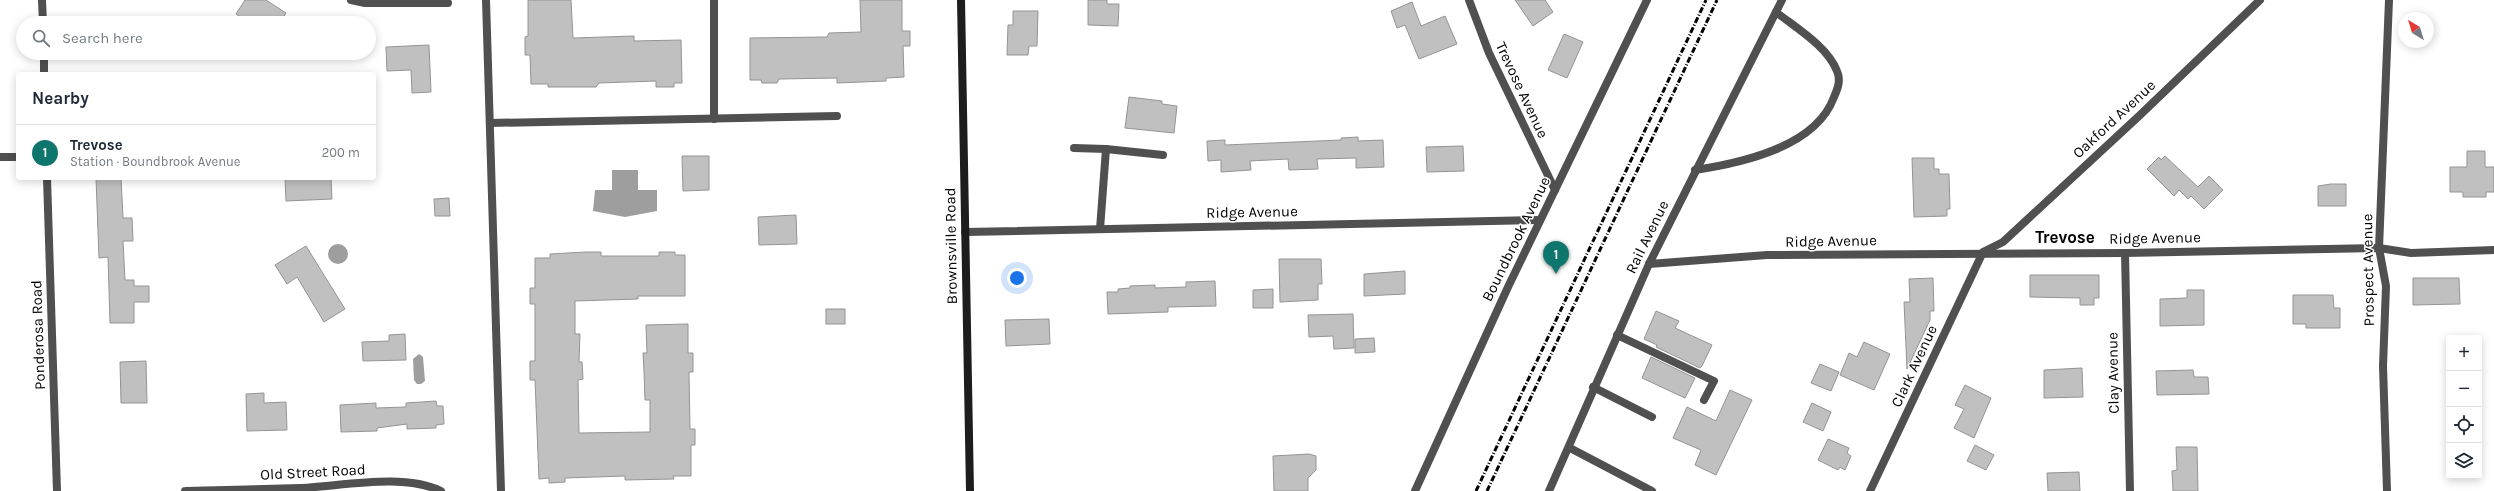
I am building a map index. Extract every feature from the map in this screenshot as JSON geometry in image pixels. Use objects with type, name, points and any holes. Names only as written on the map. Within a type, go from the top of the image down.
[{"type":"street","points":[[42,0],[43,16]]},
{"type":"street","points":[[351,0],[365,3],[448,3]]},
{"type":"street","points":[[486,0],[501,491]]},
{"type":"street","points":[[714,0],[714,118]]},
{"type":"street","name":"Brownsville Road","points":[[961,0],[970,491]]},
{"type":"street","name":"Trevose Avenue","points":[[1469,0],[1490,54],[1555,190]]},
{"type":"street","name":"Boundbrook Avenue","points":[[1414,491],[1540,220],[1647,0]]},
{"type":"street","name":"Rail Avenue","points":[[1549,491],[1570,448],[1593,387],[1649,264],[1695,170],[1782,0]]},
{"type":"street","name":"Oakford Avenue","points":[[1983,252],[2003,242],[2139,116],[2260,0]]},
{"type":"street","name":"Prospect Avenue","points":[[2386,491],[2383,366],[2386,286],[2379,248],[2390,0]]},
{"type":"street","points":[[1695,170],[1735,164],[1765,153],[1810,131],[1831,107],[1839,83],[1837,71],[1827,54],[1776,12]]},
{"type":"street","points":[[44,60],[44,72]]},
{"type":"street","points":[[490,123],[838,116]]},
{"type":"street","points":[[1074,148],[1106,149],[1162,155]]},
{"type":"street","points":[[1100,229],[1106,149]]},
{"type":"street","points":[[0,157],[16,157]]},
{"type":"street","name":"Ponderosa Road","points":[[47,180],[57,491]]},
{"type":"street","name":"Ridge Avenue","points":[[965,232],[1540,220]]},
{"type":"street","name":"Ridge Avenue","points":[[1649,264],[1767,255],[1983,252],[2125,253],[2379,248],[2411,252],[2494,250]]},
{"type":"street","name":"Clark Avenue","points":[[1870,491],[1983,252]]},
{"type":"street","name":"Clay Avenue","points":[[2125,253],[2130,491]]},
{"type":"street","points":[[1617,335],[1714,381],[1704,400]]},
{"type":"street","points":[[1593,387],[1652,417]]},
{"type":"street","points":[[1570,448],[1652,491]]},
{"type":"street","name":"Old Street Road","points":[[185,491],[302,488],[386,482],[441,491]]},
{"type":"shaded area","points":[[612,170],[638,170],[638,190],[657,190],[657,211],[625,217],[593,211],[595,190],[612,190]]},
{"type":"shaded area","points":[[338,244],[345,247],[348,254],[345,261],[338,264],[331,261],[328,254],[331,247]]},
{"type":"shaded area","points":[[419,354],[423,357],[425,381],[421,384],[417,384],[414,380],[413,359]]},
{"type":"building","points":[[245,0],[266,0],[286,13],[284,16],[239,16],[236,14]]},
{"type":"building","points":[[528,0],[571,0],[573,38],[634,36],[634,41],[681,40],[682,83],[674,83],[674,87],[656,87],[656,81],[599,83],[596,87],[548,87],[548,84],[531,84],[530,55],[525,55],[525,37],[528,36]]},
{"type":"building","points":[[860,0],[902,0],[902,31],[910,31],[910,46],[903,46],[904,77],[886,78],[886,81],[837,83],[837,78],[779,79],[777,83],[762,83],[761,80],[750,80],[750,38],[827,37],[829,33],[861,32]]},
{"type":"building","points":[[1088,0],[1107,0],[1107,4],[1119,4],[1118,26],[1088,25]]},
{"type":"building","points":[[1515,0],[1545,0],[1553,12],[1533,26]]},
{"type":"building","points":[[1412,2],[1421,26],[1445,16],[1457,44],[1419,59],[1405,25],[1397,28],[1391,11]]},
{"type":"building","points":[[1013,11],[1038,11],[1037,46],[1029,46],[1028,55],[1007,55],[1008,25],[1013,25]]},
{"type":"building","points":[[1564,34],[1583,42],[1567,78],[1548,70]]},
{"type":"building","points":[[429,45],[431,92],[412,93],[411,70],[387,71],[386,47]]},
{"type":"building","points":[[1129,97],[1162,101],[1162,104],[1177,106],[1174,133],[1125,128]]},
{"type":"building","points":[[1358,137],[1358,141],[1383,140],[1384,167],[1356,168],[1356,158],[1317,159],[1318,169],[1289,170],[1288,159],[1250,161],[1251,170],[1221,172],[1221,160],[1208,161],[1207,141],[1225,140],[1225,145],[1341,140],[1341,138]]},
{"type":"building","points":[[1463,146],[1464,171],[1427,172],[1426,147]]},
{"type":"building","points":[[2467,151],[2485,151],[2485,167],[2494,167],[2494,192],[2486,192],[2486,197],[2463,197],[2463,192],[2450,192],[2450,167],[2467,167]]},
{"type":"building","points":[[682,156],[709,156],[709,190],[683,191]]},
{"type":"building","points":[[2165,156],[2198,187],[2209,176],[2223,190],[2204,209],[2191,196],[2188,199],[2179,190],[2174,196],[2147,169],[2159,157],[2161,160]]},
{"type":"building","points":[[1912,158],[1934,158],[1934,169],[1939,169],[1939,174],[1949,174],[1950,209],[1947,209],[1947,216],[1914,217]]},
{"type":"building","points":[[96,180],[121,180],[123,218],[132,218],[133,241],[123,241],[125,280],[134,280],[134,286],[149,286],[149,302],[134,302],[134,323],[110,323],[108,257],[99,258]]},
{"type":"building","points":[[285,180],[331,180],[332,199],[286,201]]},
{"type":"building","points":[[2346,184],[2346,206],[2318,206],[2318,186]]},
{"type":"building","points":[[449,198],[450,216],[435,216],[434,199]]},
{"type":"building","points":[[796,215],[797,244],[759,245],[758,217]]},
{"type":"building","points":[[306,246],[345,309],[324,322],[297,277],[287,284],[275,265]]},
{"type":"building","points":[[601,252],[601,256],[659,256],[659,252],[675,252],[675,255],[685,255],[685,296],[638,296],[638,299],[575,301],[575,334],[580,334],[579,362],[582,362],[583,379],[578,380],[579,433],[650,432],[650,400],[645,400],[643,353],[647,353],[646,325],[688,324],[688,353],[693,353],[693,372],[689,372],[690,429],[695,429],[695,445],[691,445],[691,476],[673,476],[674,479],[625,480],[625,476],[565,478],[565,482],[549,483],[549,478],[539,479],[535,380],[530,380],[530,361],[535,361],[535,304],[530,304],[530,288],[535,288],[535,258],[550,258],[550,254]]},
{"type":"building","points":[[1279,259],[1321,259],[1322,284],[1318,284],[1318,300],[1280,302]]},
{"type":"building","points":[[1405,271],[1405,294],[1364,296],[1364,274]]},
{"type":"building","points":[[2030,275],[2099,275],[2099,298],[2094,298],[2094,305],[2080,305],[2080,298],[2030,297]]},
{"type":"building","points":[[1933,278],[1934,311],[1930,311],[1930,320],[1907,369],[1904,302],[1910,302],[1909,279]]},
{"type":"building","points":[[2413,278],[2459,278],[2460,304],[2413,305]]},
{"type":"building","points":[[1215,281],[1216,306],[1168,307],[1168,312],[1108,314],[1107,292],[1118,292],[1118,289],[1130,288],[1130,286],[1155,285],[1155,288],[1186,287],[1186,282]]},
{"type":"building","points":[[1273,289],[1273,308],[1253,308],[1253,290]]},
{"type":"building","points":[[2187,290],[2204,290],[2204,325],[2160,326],[2160,299],[2187,298]]},
{"type":"building","points":[[2293,295],[2333,295],[2334,308],[2340,308],[2340,328],[2306,328],[2306,324],[2293,324]]},
{"type":"building","points":[[826,309],[845,309],[845,324],[826,324]]},
{"type":"building","points":[[1656,311],[1679,321],[1675,328],[1712,345],[1700,368],[1656,347],[1657,345],[1644,339]]},
{"type":"building","points":[[1353,314],[1354,348],[1334,349],[1333,336],[1309,337],[1308,315]]},
{"type":"building","points":[[1049,319],[1050,344],[1006,346],[1005,320]]},
{"type":"building","points":[[405,334],[406,360],[363,361],[362,342],[389,341],[389,335]]},
{"type":"building","points":[[1374,338],[1375,352],[1355,353],[1355,339]]},
{"type":"building","points":[[1864,342],[1890,354],[1874,390],[1840,375],[1849,353],[1857,357]]},
{"type":"building","points":[[1651,357],[1695,378],[1685,398],[1642,378]]},
{"type":"building","points":[[146,361],[147,403],[121,403],[120,362]]},
{"type":"building","points":[[1820,364],[1839,372],[1831,391],[1811,383]]},
{"type":"building","points":[[2082,368],[2083,397],[2044,398],[2044,370]]},
{"type":"building","points":[[2193,370],[2194,377],[2208,377],[2209,394],[2157,395],[2156,371]]},
{"type":"building","points":[[1965,385],[1991,398],[1974,438],[1954,428],[1964,409],[1955,405]]},
{"type":"building","points":[[1730,390],[1752,400],[1716,475],[1695,465],[1701,450],[1673,438],[1687,407],[1716,421]]},
{"type":"building","points":[[264,393],[264,403],[286,402],[287,430],[247,431],[246,394]]},
{"type":"building","points":[[436,401],[437,406],[443,406],[444,424],[436,425],[436,428],[407,429],[407,424],[377,428],[377,431],[341,432],[340,405],[376,403],[376,408],[406,407],[406,403]]},
{"type":"building","points":[[1812,403],[1831,412],[1823,431],[1803,422]]},
{"type":"building","points":[[1828,439],[1849,448],[1847,453],[1851,456],[1845,470],[1840,467],[1838,470],[1818,460]]},
{"type":"building","points":[[1975,445],[1994,455],[1986,470],[1967,461]]},
{"type":"building","points":[[2176,447],[2197,447],[2198,491],[2173,491],[2172,471],[2177,470]]},
{"type":"building","points":[[1309,454],[1316,456],[1316,470],[1308,478],[1308,491],[1274,491],[1273,456]]},
{"type":"building","points":[[2079,472],[2080,491],[2048,491],[2047,473]]},
{"type":"railway","points":[[1476,491],[1706,0]]},
{"type":"railway","points":[[1487,491],[1717,0]]},
{"type":"place","name":"Trevose","points":[[1556,274]]},
{"type":"district","name":"Trevose","points":[[2065,237]]}]
